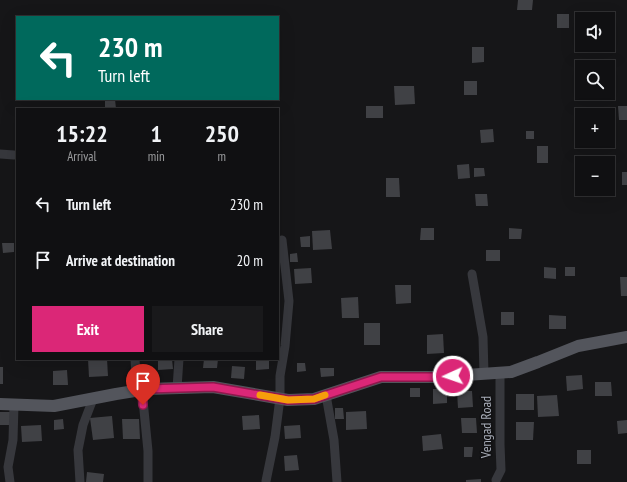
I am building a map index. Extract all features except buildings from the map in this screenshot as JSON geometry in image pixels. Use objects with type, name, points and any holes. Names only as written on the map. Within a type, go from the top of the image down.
[{"type":"main road","points":[[0,404],[54,406],[139,390],[213,387],[288,400],[314,399],[381,377],[437,377],[511,372],[578,346],[627,337]]},
{"type":"street","points":[[0,154],[14,155]]},
{"type":"street","points":[[266,481],[276,437],[280,398],[280,376],[285,346],[289,301],[282,240]]},
{"type":"street","points":[[472,274],[483,337],[484,374]]},
{"type":"street","points":[[135,360],[148,451],[148,482]]},
{"type":"street","points":[[177,388],[179,360]]},
{"type":"street","name":"Vengad Road","points":[[496,480],[501,470],[500,373]]},
{"type":"street","points":[[326,395],[334,440],[337,482]]},
{"type":"street","points":[[80,482],[78,450],[82,425],[92,398]]},
{"type":"street","points":[[10,482],[8,467],[13,440],[14,405]]},
{"type":"slow traffic","points":[[260,395],[288,400],[314,399],[325,395]]},
{"type":"route","points":[[143,405],[142,390],[147,389],[213,387],[288,400],[314,399],[381,377],[453,376]]}]
